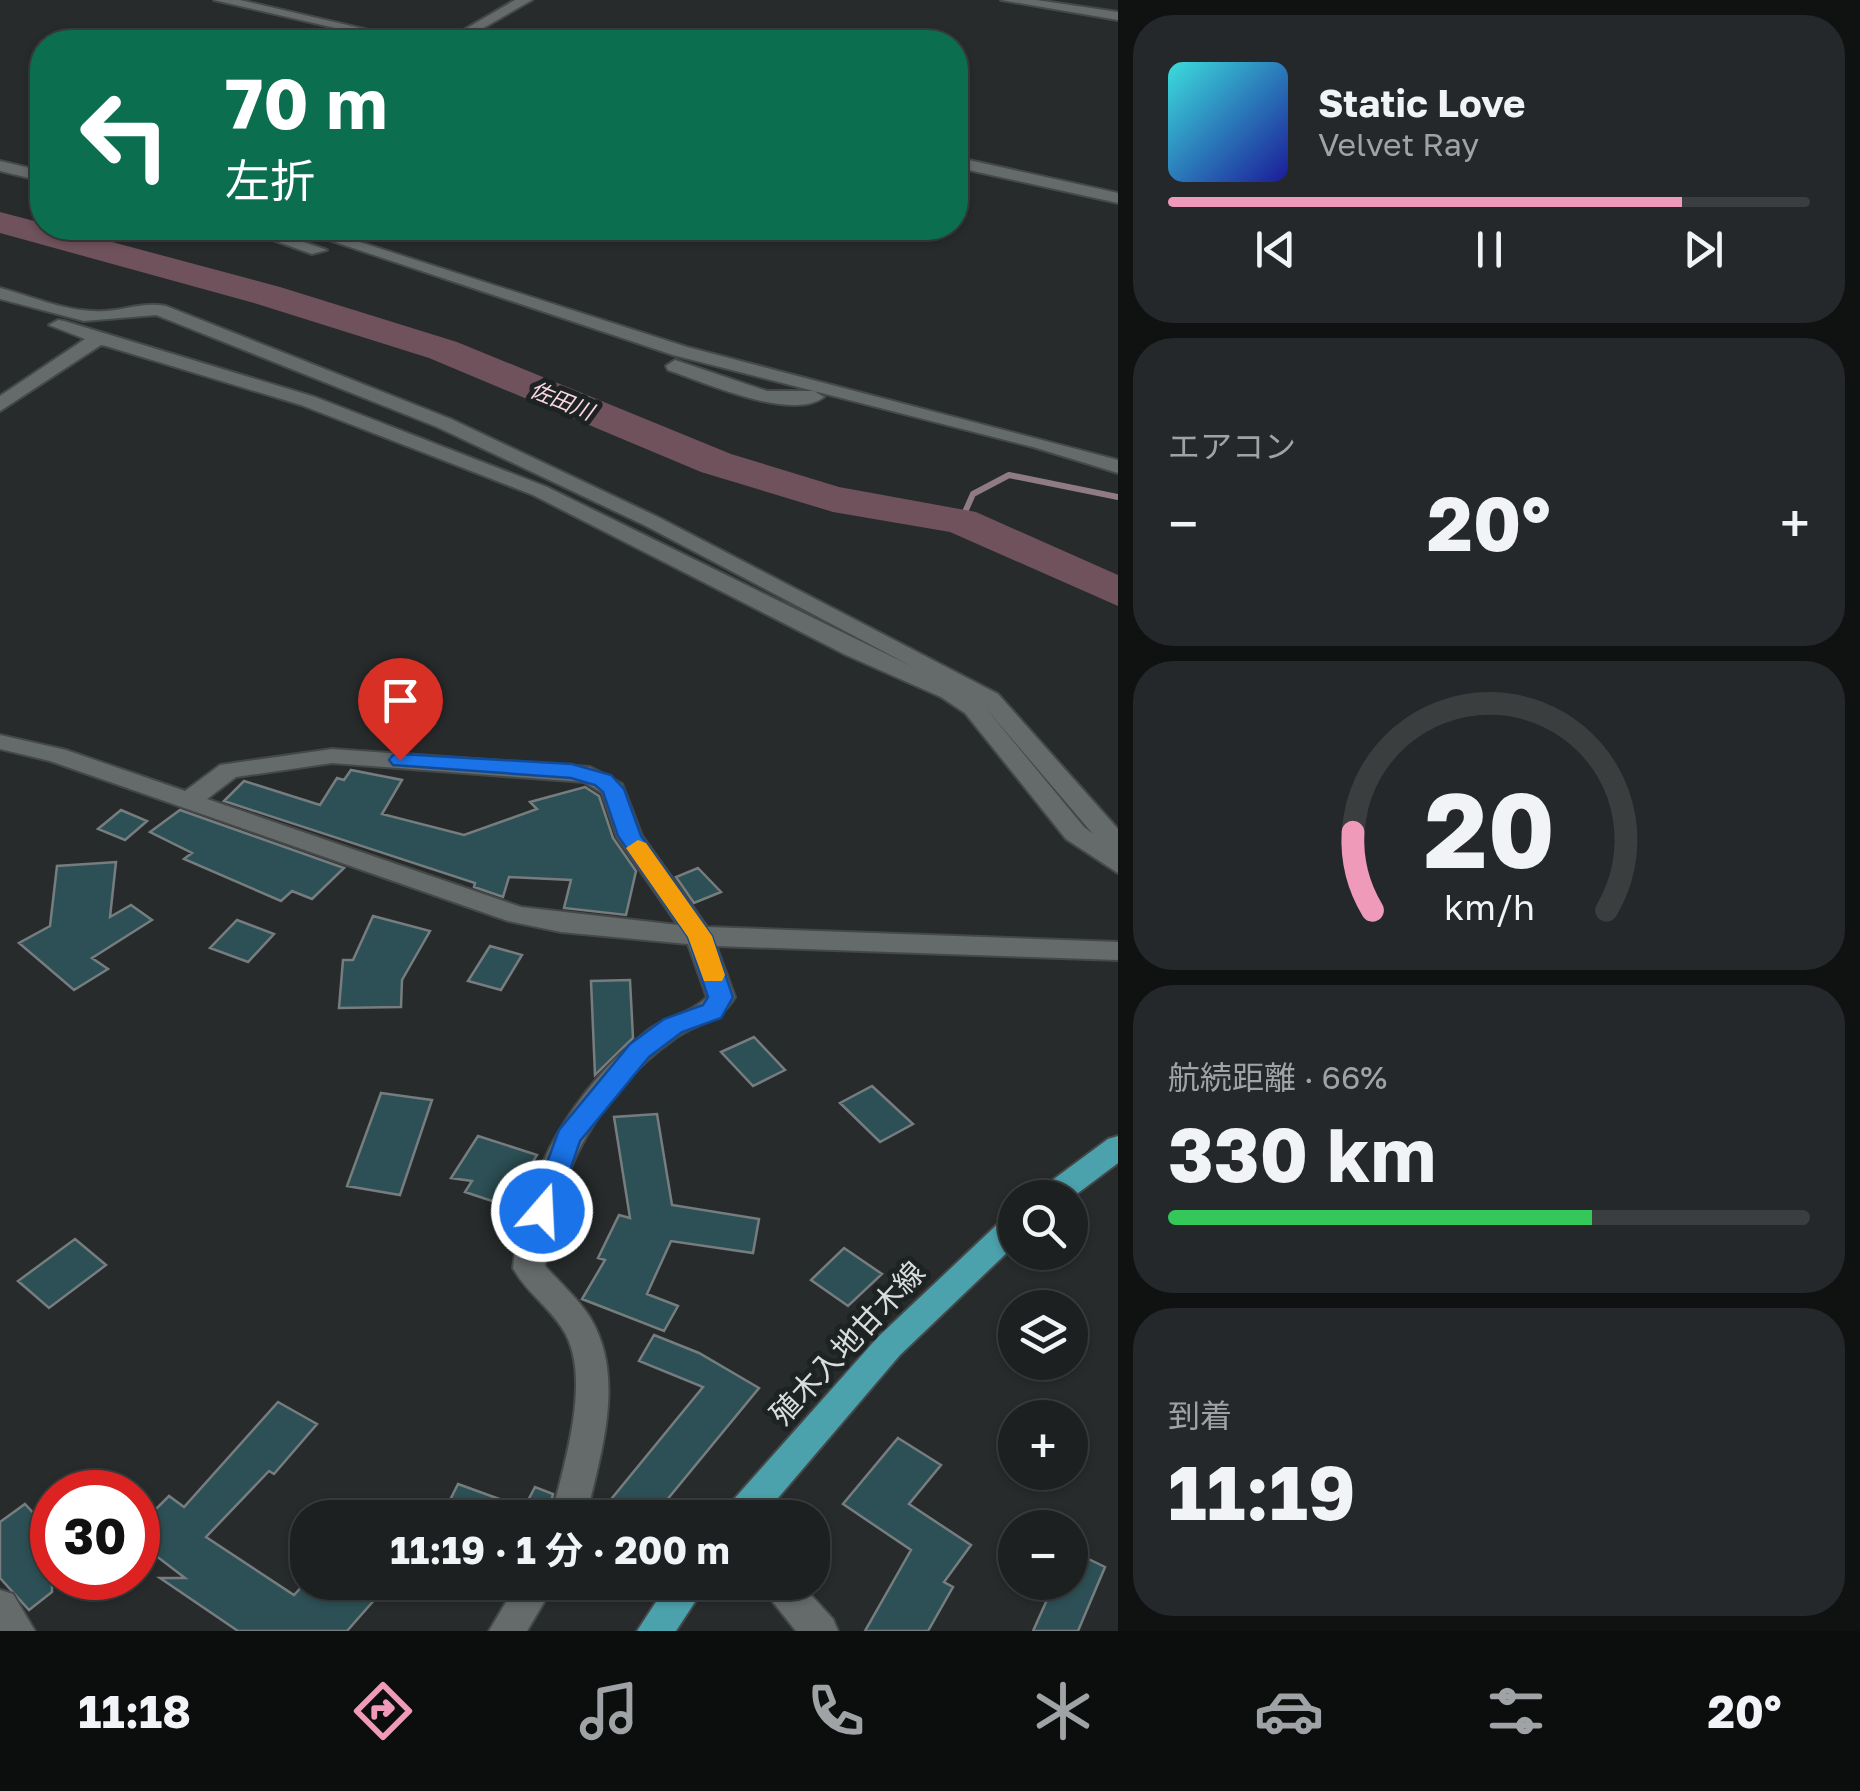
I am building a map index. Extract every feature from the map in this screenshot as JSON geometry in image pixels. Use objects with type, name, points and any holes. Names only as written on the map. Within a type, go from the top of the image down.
[{"type":"main road","points":[[1074,1180],[1118,1147]]},
{"type":"main road","name":"殖木入地甘木線","points":[[755,1500],[888,1346],[998,1242]]},
{"type":"main road","points":[[655,1631],[677,1600]]},
{"type":"street","points":[[220,0],[358,30]]},
{"type":"street","points":[[471,30],[525,0]]},
{"type":"street","points":[[1008,0],[1118,16]]},
{"type":"street","points":[[0,151],[30,158]]},
{"type":"street","points":[[968,165],[1118,198]]},
{"type":"street","points":[[0,166],[30,173]]},
{"type":"street","points":[[283,240],[764,398],[851,397]]},
{"type":"street","points":[[338,240],[680,351],[1040,443],[1118,467]]},
{"type":"street","points":[[0,293],[57,310],[100,317],[148,307],[237,338],[444,423],[668,530],[990,698],[1092,821],[1118,842]]},
{"type":"street","points":[[0,309],[308,400],[540,492],[854,650],[950,692],[973,708],[1075,833],[1118,866]]},
{"type":"street","points":[[100,317],[114,328],[118,341]]},
{"type":"street","points":[[0,405],[98,340],[118,341]]},
{"type":"street","points":[[0,742],[56,756],[517,914],[561,923],[700,936],[1118,951]]},
{"type":"street","points":[[188,801],[229,770],[332,756],[590,775],[613,789],[630,836],[700,936],[721,997],[718,1005],[712,1012],[673,1026],[640,1050],[568,1138],[530,1248],[528,1268],[581,1330],[594,1371],[572,1500]]},
{"type":"street","points":[[507,1631],[527,1600]]},
{"type":"street","points":[[792,1600],[820,1631]]},
{"type":"street","points":[[0,1606],[17,1631]]},
{"type":"building","points":[[351,770],[402,780],[382,814],[464,835],[537,809],[530,802],[585,787],[599,796],[613,838],[636,871],[626,915],[564,908],[571,880],[509,877],[503,897],[474,887],[475,883],[224,801],[244,781],[320,805],[337,778],[344,780]]},
{"type":"building","points":[[121,810],[147,821],[125,840],[98,829]]},
{"type":"building","points":[[180,810],[344,868],[312,899],[292,891],[281,901],[184,859],[192,853],[150,832]]},
{"type":"building","points":[[116,862],[110,917],[131,905],[152,920],[92,958],[108,969],[74,990],[19,943],[50,926],[57,866]]},
{"type":"building","points":[[698,868],[721,892],[694,903],[676,877]]},
{"type":"building","points":[[373,916],[430,931],[402,980],[401,1007],[339,1008],[343,960],[353,960]]},
{"type":"building","points":[[237,920],[274,934],[248,962],[210,948]]},
{"type":"building","points":[[490,946],[522,955],[501,990],[468,981]]},
{"type":"building","points":[[630,980],[633,1038],[595,1075],[591,981]]},
{"type":"building","points":[[754,1037],[785,1070],[753,1086],[721,1052]]},
{"type":"building","points":[[872,1086],[913,1124],[880,1142],[840,1103]]},
{"type":"building","points":[[381,1093],[432,1100],[400,1195],[347,1186]]},
{"type":"building","points":[[657,1114],[672,1205],[759,1219],[753,1253],[671,1241],[647,1294],[678,1306],[664,1331],[582,1299],[605,1260],[598,1258],[619,1215],[630,1218],[614,1117]]},
{"type":"building","points":[[478,1136],[537,1155],[507,1206],[465,1192],[472,1181],[451,1178]]},
{"type":"building","points":[[75,1239],[106,1265],[49,1308],[18,1281]]},
{"type":"building","points":[[844,1248],[882,1274],[848,1306],[811,1280]]},
{"type":"building","points":[[654,1335],[699,1353],[759,1388],[667,1500],[610,1500],[703,1387],[639,1361]]},
{"type":"building","points":[[278,1402],[317,1424],[274,1474],[269,1471],[206,1537],[290,1592],[290,1600],[374,1600],[347,1631],[238,1631],[160,1578],[185,1578],[160,1559],[160,1505],[169,1496],[184,1507]]},
{"type":"building","points":[[898,1438],[941,1465],[909,1504],[971,1545],[944,1582],[953,1587],[928,1631],[865,1631],[911,1550],[843,1504]]},
{"type":"building","points":[[458,1484],[502,1500],[450,1500]]},
{"type":"building","points":[[535,1487],[553,1494],[552,1500],[528,1500]]},
{"type":"building","points":[[25,1504],[30,1509],[30,1600],[42,1600],[29,1610],[0,1578],[0,1522]]},
{"type":"building","points":[[1088,1559],[1105,1567],[1078,1631],[1033,1631],[1047,1600],[1088,1600]]},
{"type":"waterway","name":"佐田川","points":[[0,222],[30,230]]},
{"type":"waterway","name":"佐田川","points":[[66,240],[267,295],[443,350],[716,463],[833,499],[961,521],[1118,592]]},
{"type":"waterway","points":[[961,521],[973,494],[1009,475],[1118,497]]},
{"type":"slow traffic","points":[[638,848],[700,936],[713,975]]},
{"type":"route","points":[[400,760],[572,771],[603,780],[613,789],[630,836],[700,936],[721,997],[712,1012],[673,1026],[640,1050],[616,1078],[568,1138],[542,1211]]}]
